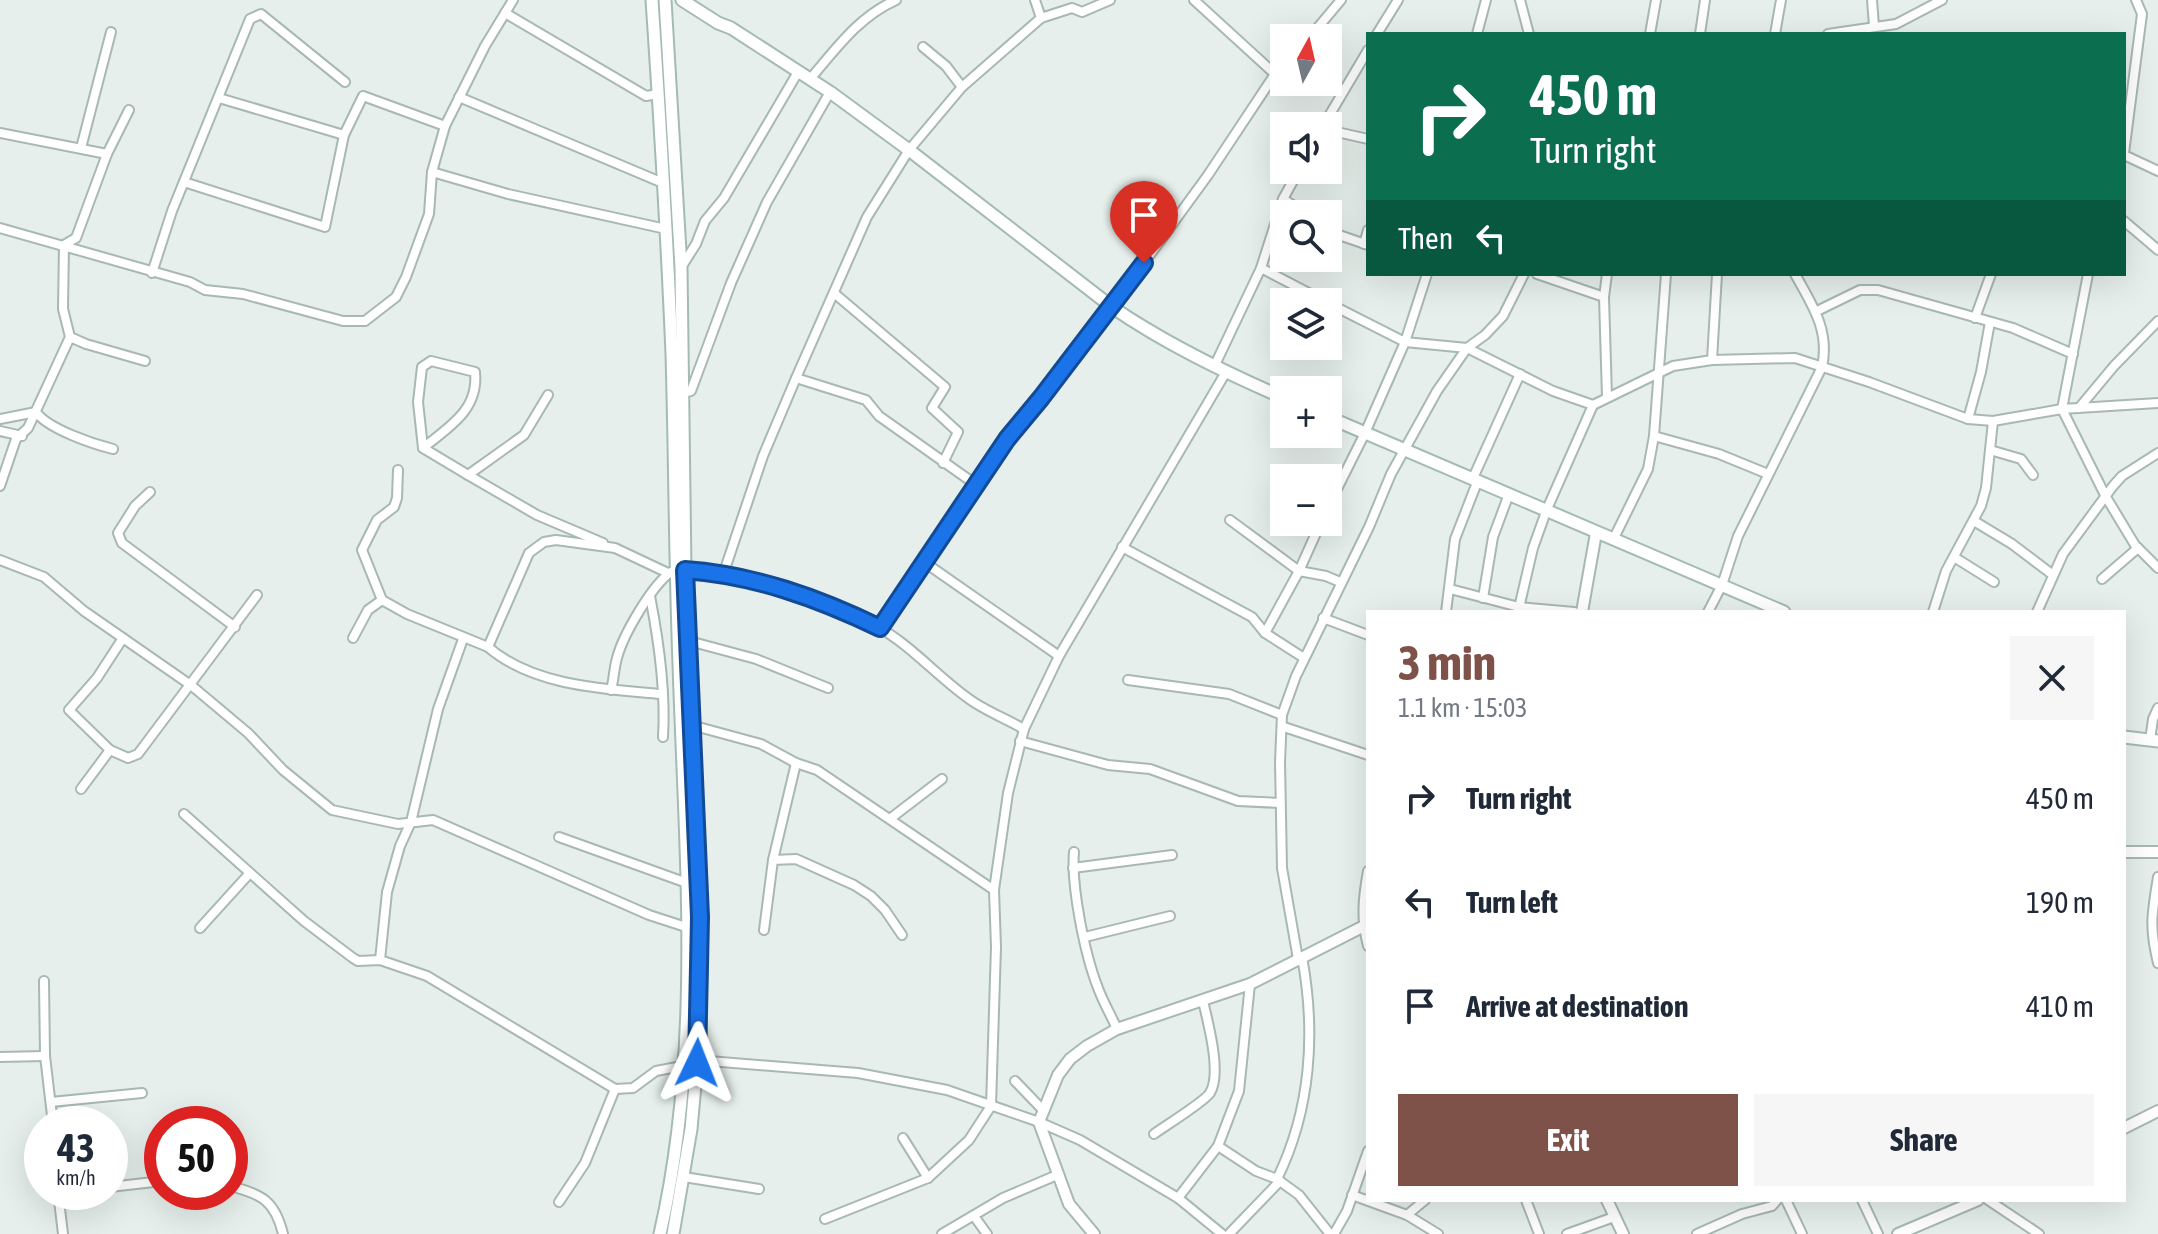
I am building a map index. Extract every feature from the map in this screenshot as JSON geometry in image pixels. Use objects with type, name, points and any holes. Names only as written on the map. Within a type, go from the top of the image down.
[{"type":"main road","points":[[652,0],[666,229],[689,928],[684,1065],[669,1193],[660,1234]]},
{"type":"main road","points":[[665,0],[681,268],[683,393],[676,571],[689,641],[700,917],[697,1063],[684,1177],[673,1234]]},
{"type":"main road","points":[[666,20],[671,11],[688,1],[830,92],[1148,332],[1270,392]]},
{"type":"main road","points":[[1342,423],[1776,610]]},
{"type":"main road","points":[[2126,737],[2154,741]]},
{"type":"street","points":[[0,228],[190,282],[205,290],[243,294],[343,321],[365,321],[396,297],[406,277],[429,214],[432,172],[445,126],[513,0]]},
{"type":"street","points":[[810,79],[855,27],[867,16],[896,0]]},
{"type":"street","points":[[1035,0],[1041,18]]},
{"type":"street","points":[[724,572],[763,456],[796,378],[867,217],[909,150],[962,87],[1015,44],[1041,18],[1072,8],[1082,12],[1110,0]]},
{"type":"street","points":[[1194,0],[1270,69]]},
{"type":"street","points":[[1321,24],[1341,0]]},
{"type":"street","points":[[1378,32],[1398,0]]},
{"type":"street","points":[[1478,32],[1486,0]]},
{"type":"street","points":[[1520,0],[1528,32]]},
{"type":"street","points":[[1650,32],[1656,0]]},
{"type":"street","points":[[1700,32],[1705,0]]},
{"type":"street","points":[[1775,32],[1781,0]]},
{"type":"street","points":[[1872,0],[1874,26]]},
{"type":"street","points":[[1840,32],[1896,24],[1942,0]]},
{"type":"street","points":[[2126,138],[2142,14],[2136,0]]},
{"type":"street","points":[[505,13],[646,96],[658,94]]},
{"type":"street","points":[[152,273],[172,211],[250,19],[261,14],[345,82]]},
{"type":"street","points":[[81,148],[111,32]]},
{"type":"street","points":[[923,47],[946,66],[962,87]]},
{"type":"street","points":[[1331,112],[1366,53]]},
{"type":"street","points":[[681,268],[696,244],[705,221],[724,198],[798,72]]},
{"type":"street","points":[[880,628],[1007,439],[1112,307],[1208,175],[1270,82]]},
{"type":"street","points":[[683,393],[691,391],[731,283],[767,202],[830,92]]},
{"type":"street","points":[[184,182],[325,227],[344,135],[363,96],[445,126]]},
{"type":"street","points":[[459,97],[663,183]]},
{"type":"street","points":[[219,98],[344,135]]},
{"type":"street","points":[[64,245],[76,238],[107,154],[129,110]]},
{"type":"street","points":[[0,133],[107,154]]},
{"type":"street","points":[[1342,133],[1366,139]]},
{"type":"street","points":[[2126,155],[2158,171]]},
{"type":"street","points":[[432,172],[508,194],[666,229]]},
{"type":"street","points":[[825,1219],[928,1178],[969,1140],[991,1106],[996,947],[994,890],[1008,793],[1020,741],[1059,656],[1220,370],[1291,184]]},
{"type":"street","points":[[2126,223],[2158,250]]},
{"type":"street","points":[[1342,236],[1366,244]]},
{"type":"street","points":[[0,486],[16,439],[22,436],[36,412],[70,337],[63,309],[64,245]]},
{"type":"street","points":[[1261,268],[1299,288]]},
{"type":"street","points":[[1342,479],[1405,342],[1426,276]]},
{"type":"street","points":[[1229,1234],[1278,1180],[1298,1130],[1309,1064],[1308,991],[1282,868],[1282,715],[1304,658],[1405,449],[1437,391],[1467,348],[1503,316],[1523,276]]},
{"type":"street","points":[[1543,276],[1604,297]]},
{"type":"street","points":[[1607,276],[1604,297],[1607,397]]},
{"type":"street","points":[[1613,540],[1648,469],[1654,436],[1666,276]]},
{"type":"street","points":[[1712,360],[1717,276]]},
{"type":"street","points":[[1709,610],[1722,585],[1738,536],[1822,367],[1825,352],[1817,311],[1796,276]]},
{"type":"street","points":[[1975,318],[1990,276]]},
{"type":"street","points":[[2088,276],[2062,409],[2106,497],[2138,548],[2158,568]]},
{"type":"street","points":[[1817,311],[1868,289],[2013,328],[2073,354]]},
{"type":"street","points":[[834,293],[945,387],[932,408],[958,432],[943,463]]},
{"type":"street","points":[[1342,310],[1405,342],[1467,348],[1553,391],[1593,405]]},
{"type":"street","points":[[2079,408],[2158,321]]},
{"type":"street","points":[[1968,419],[1990,322]]},
{"type":"street","points":[[70,337],[145,361]]},
{"type":"street","points":[[1450,589],[1518,610],[1533,548],[1547,509],[1593,405],[1673,366],[1712,360],[1795,358],[1968,419],[1993,421],[2062,409],[2158,403]]},
{"type":"street","points":[[431,361],[475,372],[477,389],[464,414],[423,448],[418,402],[422,367],[431,361]]},
{"type":"street","points":[[1446,610],[1455,539],[1475,479],[1520,374]]},
{"type":"street","points":[[796,378],[866,400],[879,416],[975,484]]},
{"type":"street","points":[[468,475],[524,435],[548,395]]},
{"type":"street","points":[[0,419],[36,412]]},
{"type":"street","points":[[36,412],[41,419],[75,436],[113,449]]},
{"type":"street","points":[[1934,610],[1946,571],[1974,521],[1986,488],[1993,421]]},
{"type":"street","points":[[0,431],[22,436]]},
{"type":"street","points":[[1654,436],[1738,460],[1768,474]]},
{"type":"street","points":[[423,448],[537,515],[615,548],[676,571],[724,572],[807,596],[880,628],[974,702],[1024,729]]},
{"type":"street","points":[[1990,450],[2021,459],[2033,475]]},
{"type":"street","points":[[2038,610],[2063,554],[2122,476],[2157,456]]},
{"type":"street","points":[[398,470],[394,507],[377,520],[362,550],[382,600],[463,639],[488,647],[498,658],[554,679],[586,688],[662,694]]},
{"type":"street","points":[[150,492],[118,533],[122,543],[235,627]]},
{"type":"street","points":[[1483,598],[1493,537],[1509,494]]},
{"type":"street","points":[[1230,520],[1299,571],[1340,582]]},
{"type":"street","points":[[1974,521],[2012,544],[2053,575]]},
{"type":"street","points":[[1582,610],[1596,533]]},
{"type":"street","points":[[1265,633],[1315,536]]},
{"type":"street","points":[[488,647],[529,553],[537,545],[556,540],[615,548]]},
{"type":"street","points":[[1122,547],[1252,617],[1265,633],[1304,658]]},
{"type":"street","points":[[2102,579],[2138,548]]},
{"type":"street","points":[[1954,557],[1994,582]]},
{"type":"street","points":[[0,560],[44,577],[84,611],[192,686],[248,733],[283,770],[332,810],[398,824],[433,820],[649,915],[689,928]]},
{"type":"street","points":[[924,562],[1059,656]]},
{"type":"street","points":[[611,690],[617,658],[650,596],[676,571]]},
{"type":"street","points":[[123,638],[97,678],[69,710],[110,750],[128,758],[138,754],[192,686],[257,595]]},
{"type":"street","points":[[650,596],[659,639],[663,737]]},
{"type":"street","points":[[353,638],[368,610],[382,600]]},
{"type":"street","points":[[1323,618],[1366,634]]},
{"type":"street","points":[[380,960],[387,892],[400,846],[411,822],[438,709],[463,639]]},
{"type":"street","points":[[689,641],[756,659],[828,688]]},
{"type":"street","points":[[1128,680],[1229,694],[1282,715]]},
{"type":"street","points":[[2154,741],[2153,719],[2158,708]]},
{"type":"street","points":[[691,725],[761,744],[796,763],[817,770],[994,890]]},
{"type":"street","points":[[1284,727],[1366,754]]},
{"type":"street","points":[[1020,741],[1108,765],[1150,769],[1238,801],[1280,803]]},
{"type":"street","points":[[81,789],[110,750]]},
{"type":"street","points":[[764,930],[773,860],[796,763]]},
{"type":"street","points":[[891,818],[942,779]]},
{"type":"street","points":[[184,814],[304,921],[353,958],[358,961],[380,960],[427,976],[615,1089],[633,1088],[656,1071],[719,1061],[858,1073],[947,1090],[1039,1122],[1116,1159],[1178,1198],[1222,1234]]},
{"type":"street","points":[[559,837],[687,883]]},
{"type":"street","points":[[1074,852],[1073,868],[1097,987],[1117,1029]]},
{"type":"street","points":[[2126,852],[2158,852],[2158,860]]},
{"type":"street","points":[[1073,868],[1172,855]]},
{"type":"street","points":[[773,860],[796,859],[854,885],[885,910],[902,935]]},
{"type":"street","points":[[200,928],[249,874]]},
{"type":"street","points":[[2158,877],[2151,911],[2151,937],[2158,963]]},
{"type":"street","points":[[1094,1234],[1069,1204],[1039,1122],[1058,1075],[1070,1059],[1117,1029],[1250,984],[1366,925],[1362,904],[1366,882]]},
{"type":"street","points":[[1085,937],[1170,916]]},
{"type":"street","points":[[44,981],[45,1056],[51,1106]]},
{"type":"street","points":[[1178,1198],[1218,1146],[1239,1091],[1250,984]]},
{"type":"street","points":[[1154,1134],[1210,1093],[1215,1078],[1203,1001]]},
{"type":"street","points":[[0,1057],[45,1056]]},
{"type":"street","points":[[1015,1081],[1042,1109]]},
{"type":"street","points":[[559,1202],[585,1163],[615,1089]]},
{"type":"street","points":[[51,1102],[142,1093]]},
{"type":"street","points":[[2126,1127],[2158,1111]]},
{"type":"street","points":[[903,1138],[928,1178]]},
{"type":"street","points":[[1218,1146],[1299,1195],[1332,1234],[1347,1211],[1366,1156]]},
{"type":"street","points":[[942,1234],[1003,1198],[1057,1175]]},
{"type":"street","points":[[684,1177],[759,1189]]},
{"type":"street","points":[[248,1192],[258,1195],[278,1213],[283,1234]]},
{"type":"street","points":[[1352,1195],[1366,1200]]},
{"type":"street","points":[[1371,1202],[1407,1215],[1438,1234]]},
{"type":"street","points":[[1407,1215],[1423,1202]]},
{"type":"street","points":[[1527,1202],[1539,1234]]},
{"type":"street","points":[[1608,1202],[1623,1234]]},
{"type":"street","points":[[1697,1234],[1742,1214],[1772,1206],[1775,1202]]},
{"type":"street","points":[[1787,1202],[1802,1234]]},
{"type":"street","points":[[1863,1202],[1878,1234]]},
{"type":"street","points":[[1898,1234],[1974,1202]]},
{"type":"street","points":[[1991,1202],[2039,1234]]},
{"type":"street","points":[[60,1210],[63,1234]]},
{"type":"street","points":[[974,1216],[987,1234]]},
{"type":"street","points":[[1567,1234],[1614,1217]]},
{"type":"route","points":[[697,1063],[700,917],[685,570],[724,572],[807,596],[880,628],[1007,439],[1144,263]]}]
